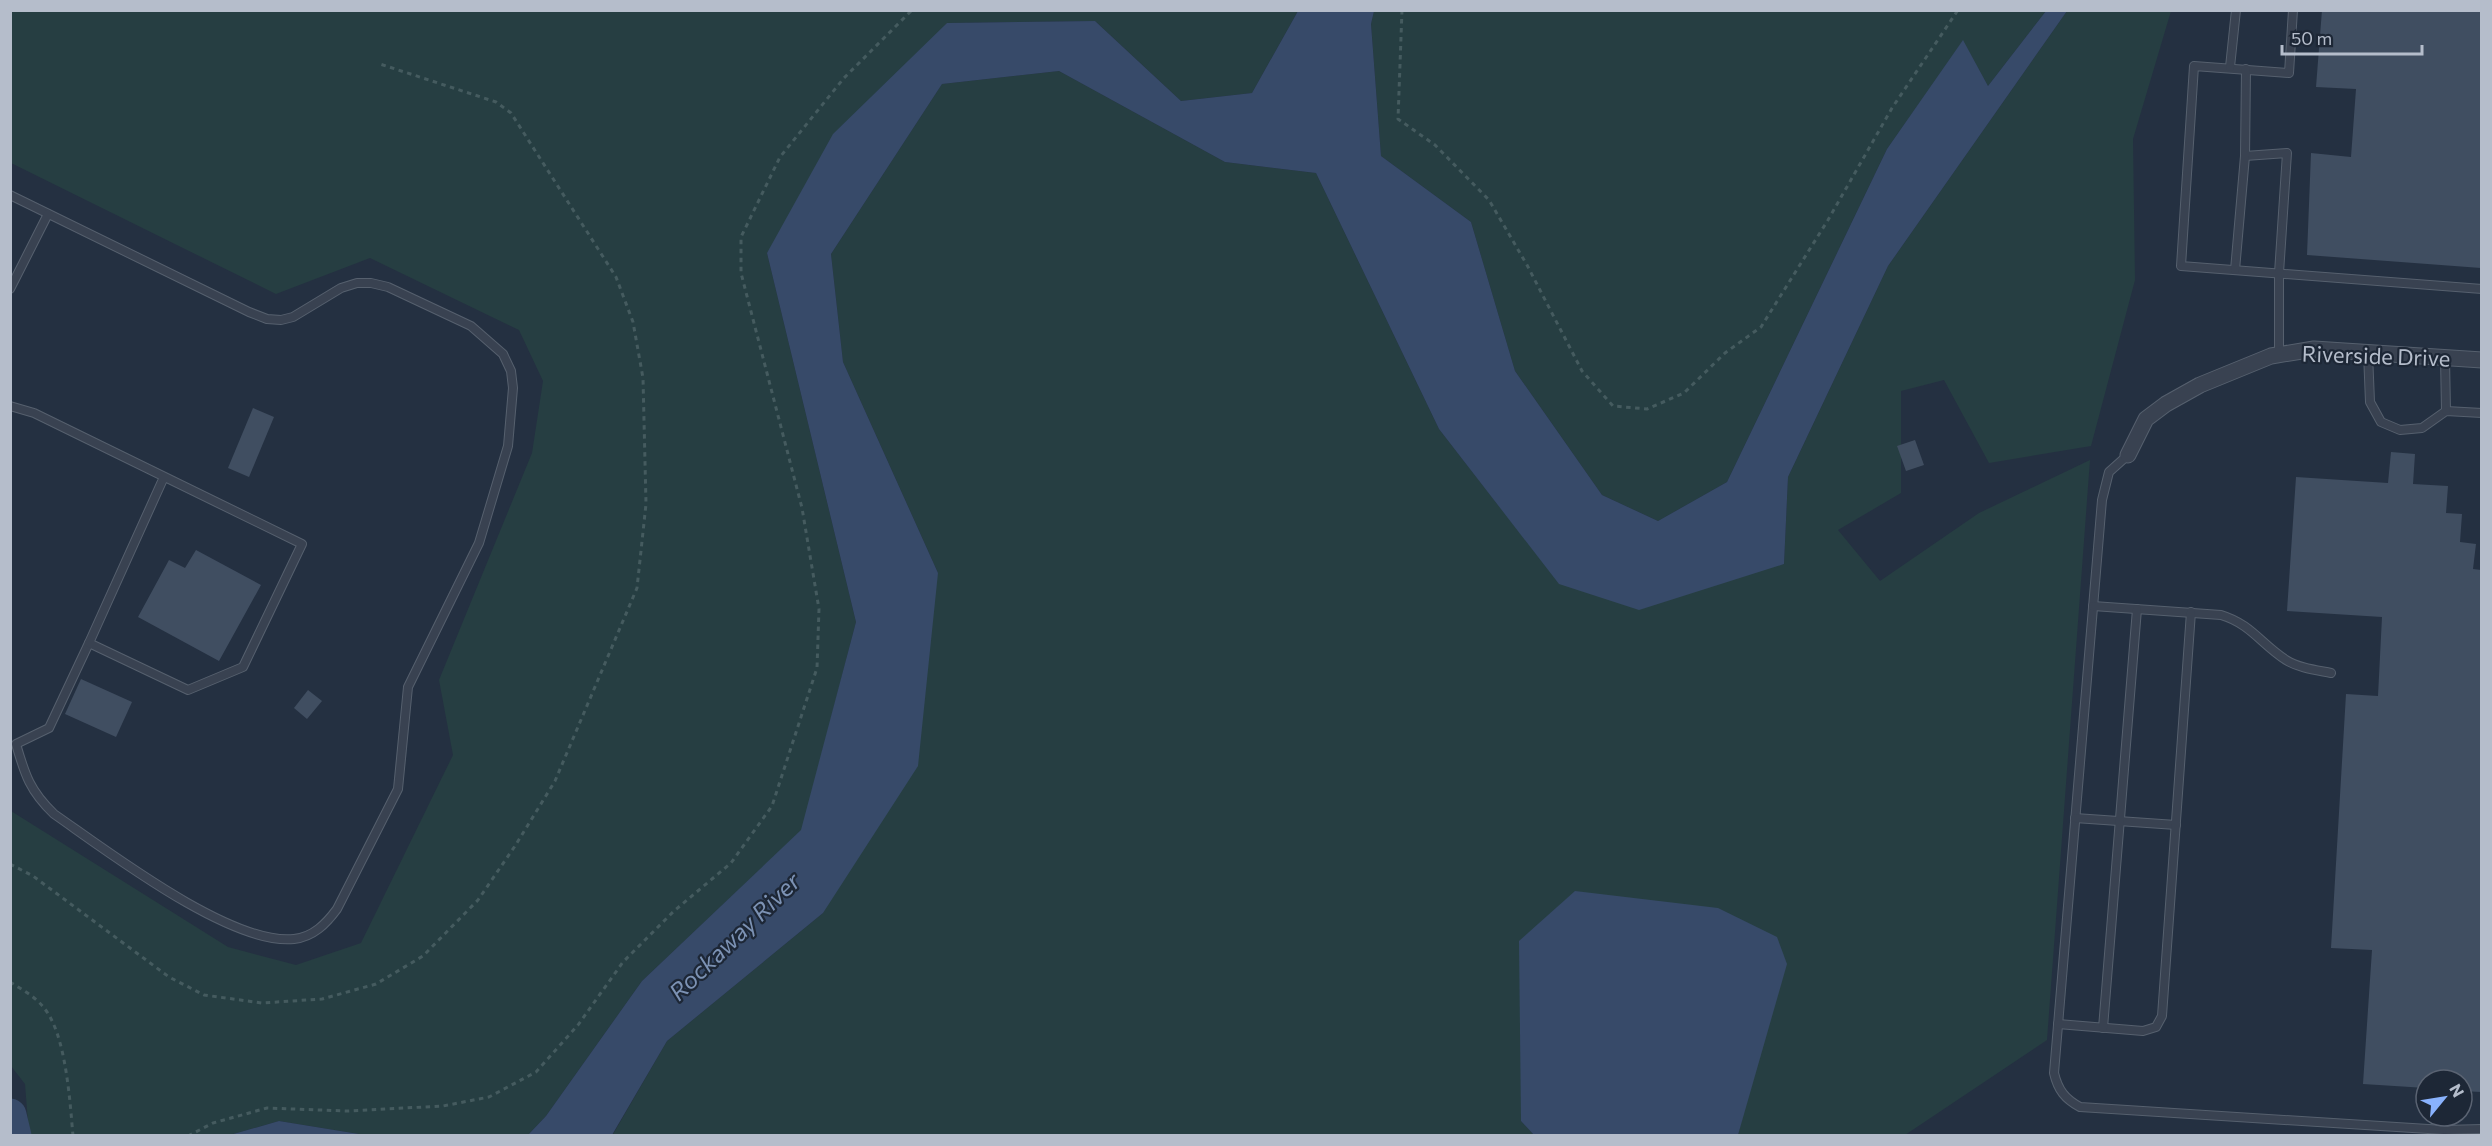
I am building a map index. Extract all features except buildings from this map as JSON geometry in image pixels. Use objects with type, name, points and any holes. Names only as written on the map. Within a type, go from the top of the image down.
[{"type":"street","name":"Riverside Drive","points":[[2128,455],[2146,419],[2166,404],[2235,369],[2279,355],[2314,349],[2481,360]]},
{"type":"lane","points":[[2230,68],[2236,10]]},
{"type":"lane","points":[[2293,10],[2289,73],[2194,66],[2181,266],[2481,289]]},
{"type":"lane","points":[[2235,270],[2245,156],[2246,69]]},
{"type":"lane","points":[[2245,156],[2287,153],[2279,273],[2279,355]]},
{"type":"lane","points":[[10,195],[267,319],[281,320],[293,317],[341,288],[357,283],[388,287],[471,326],[503,354],[511,371],[513,388],[508,446],[479,543],[408,687],[398,789],[337,909],[327,923],[311,934],[294,939],[277,938],[252,932],[207,913],[160,886],[54,814],[40,801],[27,783],[16,744],[49,728],[164,477]]},
{"type":"lane","points":[[10,289],[48,213]]},
{"type":"lane","points":[[2368,353],[2370,402],[2381,422],[2400,430],[2422,428],[2446,411],[2481,413]]},
{"type":"lane","points":[[2445,358],[2446,411]]},
{"type":"lane","points":[[10,406],[34,413],[302,544],[243,667],[188,690],[89,643]]},
{"type":"lane","points":[[2128,455],[2109,472],[2102,500],[2054,1073],[2057,1087],[2069,1101],[2080,1107],[2409,1128],[2481,1129]]},
{"type":"lane","points":[[2092,606],[2221,615],[2238,620],[2286,660],[2303,667],[2331,673]]},
{"type":"lane","points":[[2103,1028],[2137,609]]},
{"type":"lane","points":[[2058,1024],[2143,1031],[2151,1030],[2159,1023],[2191,612]]},
{"type":"lane","points":[[2075,818],[2176,825]]},
{"type":"path","points":[[188,1136],[213,1123],[267,1108],[346,1111],[443,1106],[489,1097],[536,1072],[578,1025],[623,962],[674,911],[731,863],[772,806],[817,668],[819,609],[802,507],[741,273],[741,237],[780,157],[844,78],[912,10]]},
{"type":"path","points":[[1402,10],[1398,119],[1435,145],[1489,200],[1527,265],[1582,371],[1613,406],[1647,409],[1684,393],[1725,353],[1761,327],[1828,220],[1892,108],[1958,10]]},
{"type":"path","points":[[10,864],[33,876],[169,977],[204,995],[262,1003],[322,999],[376,984],[423,956],[478,900],[555,781],[637,588],[646,504],[643,378],[633,322],[616,277],[511,113],[496,102],[380,64]]},
{"type":"path","points":[[10,982],[45,1008],[55,1030],[68,1079],[73,1136]]},
{"type":"green space","points":[[1374,10],[2046,11],[1988,86],[1963,41],[1887,149],[1727,482],[1658,521],[1602,495],[1515,371],[1471,222],[1381,156],[1371,24]]},
{"type":"green space","points":[[11,11],[1298,11],[1252,93],[1181,101],[1095,21],[947,23],[767,253],[856,622],[802,830],[642,981],[546,1116],[528,1135],[388,1136],[365,1135],[279,1121],[230,1135],[29,1135],[25,1084],[11,1066],[11,811],[228,947],[296,965],[361,943],[453,755],[439,680],[532,453],[543,381],[519,330],[370,258],[276,294],[11,163]]},
{"type":"green space","points":[[2067,11],[2171,11],[2133,139],[2135,280],[2091,446],[1989,463],[1944,380],[1901,391],[1901,493],[1838,530],[1880,581],[1979,513],[2090,460],[2047,1040],[1905,1135],[1738,1135],[1743,1115],[1521,1121],[1534,1135],[612,1136],[667,1041],[823,913],[938,573],[843,362],[831,254],[942,84],[1059,71],[1225,162],[1316,173],[1439,429],[1559,583],[1784,564],[1788,477],[1888,266]]},
{"type":"water","name":"Rockaway River","points":[[1298,11],[1374,11],[1371,24],[1381,156],[1471,222],[1515,371],[1602,495],[1658,521],[1727,482],[1887,149],[1963,40],[1988,86],[2046,11],[2067,11],[1888,266],[1788,477],[1784,564],[1639,610],[1559,584],[1439,429],[1316,173],[1225,162],[1059,71],[942,84],[831,254],[843,362],[938,573],[918,766],[823,913],[667,1041],[612,1135],[528,1135],[546,1116],[642,981],[801,830],[856,622],[767,253],[833,134],[947,23],[1095,21],[1181,101],[1252,93]]},
{"type":"water","points":[[1575,891],[1718,908],[1777,937],[1787,964],[1738,1135],[1534,1135],[1521,1121],[1519,941]]},
{"type":"water","points":[[279,1121],[365,1135],[230,1135]]},
{"type":"waterway","points":[[10,1115],[15,1136]]}]
